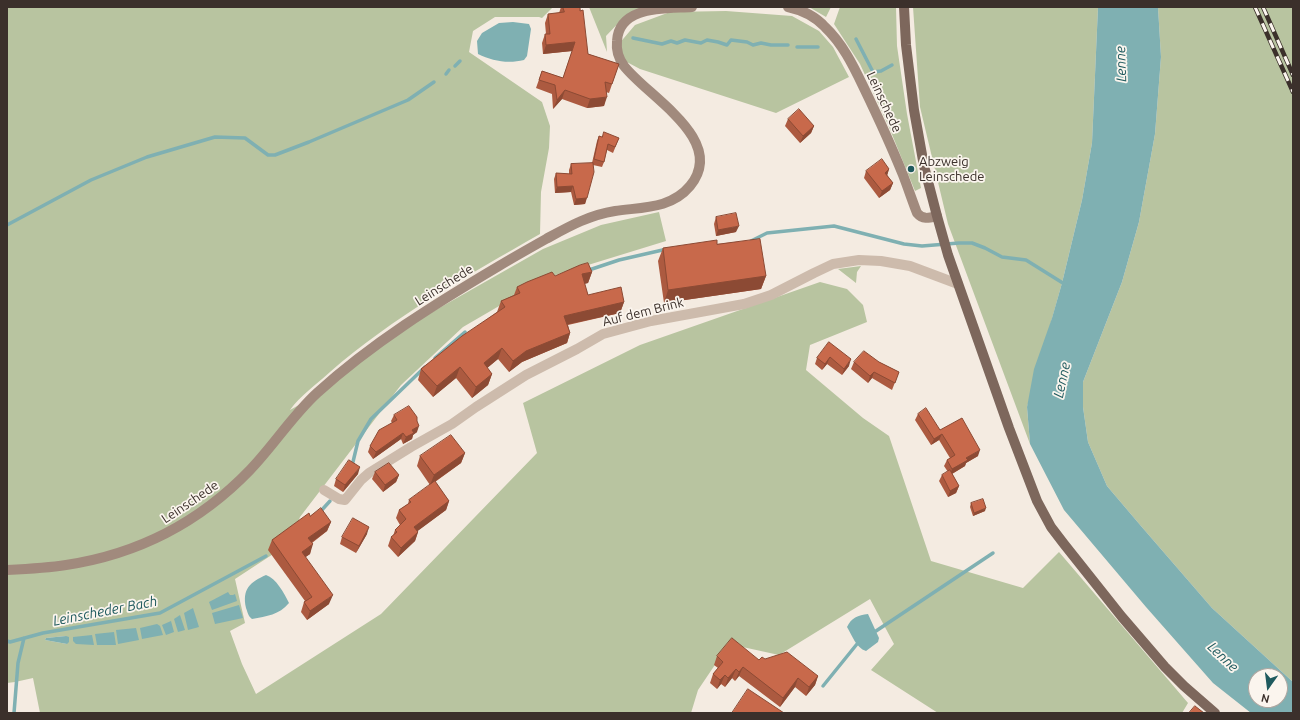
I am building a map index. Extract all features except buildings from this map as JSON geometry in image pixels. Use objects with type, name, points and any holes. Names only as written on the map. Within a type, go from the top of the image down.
[{"type":"main road","name":"Leinschede","points":[[7,570],[64,566],[105,557],[166,534],[210,507],[229,491],[253,467],[315,394],[387,336],[514,257],[580,221],[612,212],[656,206],[667,203],[682,195],[691,185],[697,174],[700,158],[696,143],[682,123],[635,78],[624,65],[618,54],[617,42],[619,30],[629,17],[634,14],[651,10],[692,7]]},
{"type":"main road","name":"Leinschede","points":[[788,7],[813,17],[826,27],[841,46],[851,62],[869,100],[903,175],[917,212],[924,218],[937,216]]},
{"type":"main road","points":[[904,7],[906,45],[914,110],[924,166],[937,216],[958,284],[1009,428],[1037,501],[1051,527],[1165,667],[1215,713]]},
{"type":"street","name":"Auf dem Brink","points":[[324,490],[339,499],[345,500],[361,480],[369,473],[452,424],[526,375],[603,334],[651,321],[744,304],[771,295],[833,264],[859,260],[881,261],[910,266],[958,284]]},
{"type":"green space","points":[[7,7],[553,7],[542,18],[495,17],[473,31],[469,52],[542,102],[550,126],[549,148],[541,192],[540,234],[431,298],[379,333],[330,372],[304,395],[290,410],[322,392],[390,336],[543,249],[601,225],[659,212],[666,241],[549,277],[463,327],[401,385],[300,517],[290,543],[235,579],[245,623],[230,631],[242,664],[256,694],[381,614],[537,453],[523,403],[640,345],[820,282],[847,289],[863,305],[867,322],[810,345],[806,370],[863,418],[889,436],[931,561],[1023,588],[1059,552],[1188,703],[1182,713],[938,713],[871,670],[894,644],[870,599],[779,655],[729,644],[698,690],[691,713],[40,713],[33,678],[7,683]],"holes":[[[66,636],[67,644],[45,640],[46,638]]]},
{"type":"green space","points":[[589,7],[650,7],[626,15],[606,36],[607,52]]},
{"type":"green space","points":[[809,7],[831,7],[826,17]]},
{"type":"green space","points":[[840,7],[896,7],[897,46],[907,114],[921,188],[915,191],[889,127],[860,64],[834,24]]},
{"type":"green space","points":[[913,7],[1098,7],[1092,143],[1082,200],[1062,283],[1027,407],[1030,444],[948,224],[920,107]]},
{"type":"green space","points":[[1158,7],[1293,7],[1293,682],[1288,677],[1288,668],[1278,668],[1212,608],[1141,526],[1107,486],[1088,442],[1083,407],[1083,382],[1122,282],[1139,222],[1155,134],[1161,57]]},
{"type":"green space","points":[[726,11],[792,16],[819,31],[833,47],[849,77],[776,113],[640,69],[623,60],[618,45],[635,25],[670,12]]},
{"type":"green space","points":[[861,266],[857,272],[856,283],[838,269]]},
{"type":"water","name":"Lenne","points":[[1098,7],[1158,7],[1161,57],[1155,134],[1139,222],[1122,282],[1083,382],[1083,407],[1088,442],[1107,486],[1212,608],[1278,668],[1248,668],[1248,708],[1288,708],[1288,677],[1293,682],[1293,713],[1251,713],[1213,683],[1064,510],[1030,444],[1027,407],[1034,369],[1052,318],[1062,283],[1082,200],[1092,143]]},
{"type":"water","points":[[513,22],[529,24],[531,29],[527,56],[524,60],[512,62],[500,61],[478,54],[477,41],[482,33],[499,23]]},
{"type":"water","points":[[266,575],[273,579],[289,603],[277,613],[252,619],[246,608],[246,591],[248,587],[256,580]]},
{"type":"water","points":[[228,592],[230,595],[235,594],[237,601],[212,610],[209,602]]},
{"type":"water","points":[[239,605],[243,618],[215,624],[212,613]]},
{"type":"water","points":[[193,608],[199,627],[188,630],[184,613]]},
{"type":"water","points":[[868,614],[879,638],[878,642],[866,651],[857,644],[847,627],[855,618]]},
{"type":"water","points":[[180,615],[185,630],[178,632],[174,619]]},
{"type":"water","points":[[171,621],[174,632],[166,635],[162,625]]},
{"type":"water","points":[[157,624],[160,626],[163,635],[142,639],[140,628]]},
{"type":"water","points":[[136,628],[139,640],[118,644],[116,630]]},
{"type":"water","points":[[114,632],[116,645],[97,645],[95,634]]},
{"type":"water","points":[[92,635],[94,645],[76,644],[73,641],[73,637]]},
{"type":"water","points":[[69,637],[69,642],[67,644],[45,640],[46,638]]},
{"type":"waterway","points":[[633,38],[662,44],[671,41],[677,43],[685,40],[701,43],[707,40],[727,45],[731,40],[747,42],[753,45],[761,43],[771,45],[788,45]]},
{"type":"waterway","points":[[856,39],[873,72],[881,71],[892,65]]},
{"type":"waterway","points":[[797,47],[818,47]]},
{"type":"waterway","points":[[455,66],[460,61]]},
{"type":"waterway","points":[[446,74],[449,70]]},
{"type":"waterway","points":[[7,225],[91,180],[147,157],[215,137],[245,138],[268,155],[275,155],[408,100],[434,82]]},
{"type":"waterway","name":"Leinscheder Bach","points":[[751,241],[767,233],[834,226],[904,244],[922,246],[972,243],[1002,257],[1026,260],[1066,285]]},
{"type":"waterway","name":"Leinscheder Bach","points":[[586,271],[619,260],[667,249]]},
{"type":"waterway","name":"Leinscheder Bach","points":[[435,358],[465,332]]},
{"type":"waterway","name":"Leinscheder Bach","points":[[352,466],[358,441],[371,419],[425,367]]},
{"type":"waterway","name":"Leinscheder Bach","points":[[320,512],[330,501]]},
{"type":"waterway","points":[[876,631],[993,553]]},
{"type":"waterway","name":"Leinscheder Bach","points":[[7,641],[10,642],[43,633],[160,613],[266,556]]},
{"type":"waterway","points":[[14,713],[18,663],[24,638]]},
{"type":"waterway","points":[[823,686],[857,644]]},
{"type":"railway","points":[[1255,7],[1293,92]]},
{"type":"railway","points":[[1263,7],[1293,75]]},
{"type":"place","name":"Abzweig Leinschede","points":[[911,169]]}]
